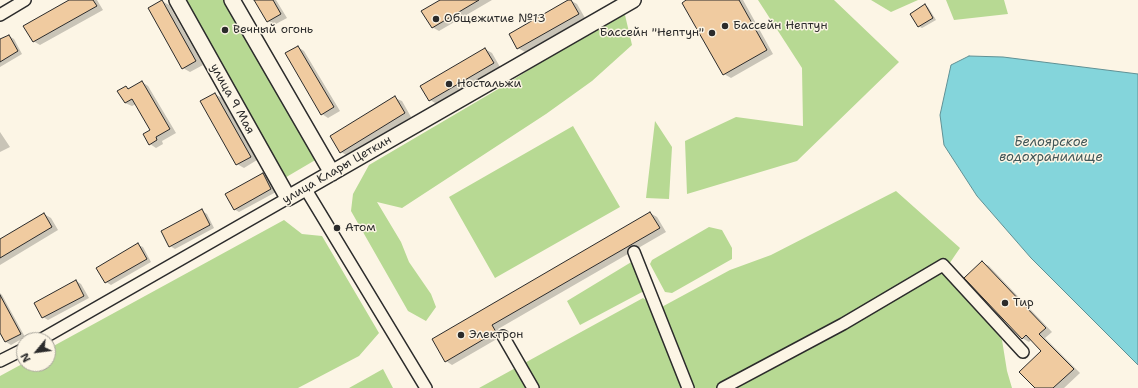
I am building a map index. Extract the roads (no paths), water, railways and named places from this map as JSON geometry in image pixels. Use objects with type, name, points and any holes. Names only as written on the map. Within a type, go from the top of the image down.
[{"type":"street","points":[[0,15],[25,0]]},
{"type":"street","name":"улица 9 Мая","points":[[176,0],[288,198]]},
{"type":"street","points":[[232,0],[332,173]]},
{"type":"street","name":"улица Клары Цеткин","points":[[54,332],[634,0]]},
{"type":"street","points":[[305,188],[426,388]]},
{"type":"street","points":[[634,252],[688,388]]},
{"type":"street","points":[[723,388],[843,324],[943,265],[1023,352]]},
{"type":"street","points":[[503,336],[533,388]]},
{"type":"street","points":[[0,361],[16,352]]},
{"type":"water","name":"Белоярское водохранилище","points":[[969,56],[1003,57],[1138,74],[1138,365],[1031,258],[977,196],[944,145],[940,115],[951,65]]},
{"type":"place","name":"Общежитие №13","points":[[436,19]]},
{"type":"place","name":"Бассейн Нептун","points":[[725,26]]},
{"type":"place","name":"Вечный огонь","points":[[225,30]]},
{"type":"place","name":"Бассейн \"Нептун\"","points":[[712,33]]},
{"type":"place","name":"Ностальжи","points":[[449,84]]},
{"type":"place","name":"Атом","points":[[337,228]]},
{"type":"place","name":"Тир","points":[[1005,303]]},
{"type":"place","name":"Электрон","points":[[461,335]]}]
